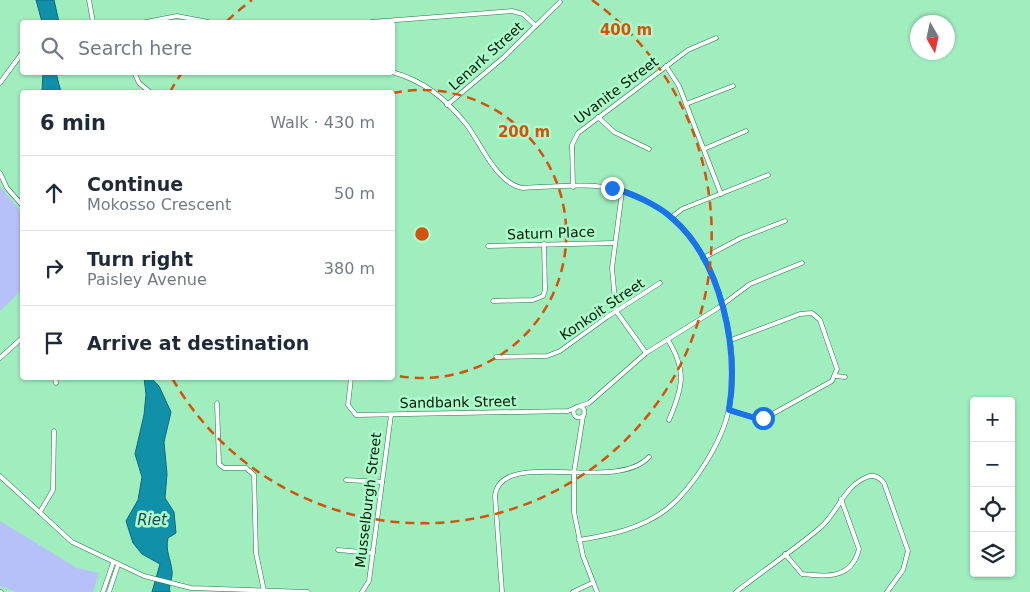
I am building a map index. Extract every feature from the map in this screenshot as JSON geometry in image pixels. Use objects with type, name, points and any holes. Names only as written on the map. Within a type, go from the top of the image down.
[{"type":"street","points":[[90,0],[93,20]]},
{"type":"street","name":"Lenark Street","points":[[447,105],[504,57],[560,2]]},
{"type":"street","points":[[394,20],[512,10],[524,15],[536,26]]},
{"type":"street","points":[[156,20],[177,16],[198,20]]},
{"type":"street","name":"Uvanite Street","points":[[573,187],[574,140],[578,133],[690,48],[716,38]]},
{"type":"street","points":[[0,83],[20,56]]},
{"type":"street","points":[[666,66],[678,84],[721,194]]},
{"type":"street","points":[[395,73],[423,83],[447,105],[467,126],[489,160],[510,183],[523,188],[607,187],[622,192],[672,217],[688,235],[702,258],[722,304],[730,340],[732,379],[729,410],[704,468],[678,499],[654,518],[628,529],[579,540]]},
{"type":"street","points":[[136,75],[139,82],[148,90]]},
{"type":"street","points":[[686,104],[733,86]]},
{"type":"street","points":[[598,117],[614,132],[649,149]]},
{"type":"street","points":[[704,149],[746,132]]},
{"type":"street","points":[[0,173],[7,188],[20,204]]},
{"type":"street","points":[[672,217],[678,210],[768,175]]},
{"type":"street","points":[[622,192],[612,268],[616,311],[646,353]]},
{"type":"street","points":[[702,258],[741,238],[785,221]]},
{"type":"street","name":"Saturn Place","points":[[488,246],[614,243]]},
{"type":"street","points":[[494,301],[533,300],[543,296],[545,290],[544,244]]},
{"type":"street","points":[[597,592],[592,583],[579,540],[574,512],[574,472],[581,439],[581,422],[588,403],[646,353],[750,284],[802,263]]},
{"type":"street","name":"Konkoit Street","points":[[496,357],[546,356],[555,353],[660,283]]},
{"type":"street","points":[[729,410],[755,418],[765,417],[829,383],[836,376],[836,362],[822,325],[818,316],[812,313],[800,314],[730,340]]},
{"type":"street","points":[[0,358],[20,340]]},
{"type":"street","points":[[668,340],[679,359],[681,372],[678,398],[670,420]]},
{"type":"street","points":[[836,376],[845,377]]},
{"type":"street","name":"Sandbank Street","points":[[351,380],[348,405],[350,411],[358,415],[568,411],[588,403]]},
{"type":"street","points":[[217,403],[219,464],[224,468],[246,468],[254,475],[256,558],[264,591]]},
{"type":"street","points":[[580,406],[585,412]]},
{"type":"street","points":[[575,408],[576,416]]},
{"type":"street","points":[[568,411],[581,422]]},
{"type":"street","name":"Musselburgh Street","points":[[362,592],[367,587],[373,553],[391,415]]},
{"type":"street","points":[[576,416],[583,416]]},
{"type":"street","points":[[40,512],[53,490],[54,431]]},
{"type":"street","points":[[502,592],[495,496],[499,483],[505,478],[518,474],[622,472],[637,468],[649,457]]},
{"type":"street","points":[[0,476],[72,542],[113,563],[151,578],[198,588],[308,592]]},
{"type":"street","points":[[736,592],[822,526],[841,499],[867,477],[877,477],[884,483],[908,551],[903,570],[888,592]]},
{"type":"street","points":[[346,480],[382,482]]},
{"type":"street","points":[[785,554],[802,574],[837,575],[845,572],[859,549],[841,499]]},
{"type":"street","points":[[338,550],[373,553]]},
{"type":"street","points":[[103,592],[113,563]]},
{"type":"street","points":[[108,592],[118,565]]},
{"type":"street","points":[[573,592],[592,583]]},
{"type":"shaded area","points":[[0,186],[20,211],[20,292],[0,311]]},
{"type":"shaded area","points":[[0,521],[77,568],[99,573],[93,592],[16,592],[0,586]]},
{"type":"water","points":[[36,0],[54,0],[59,20],[41,20]]},
{"type":"water","points":[[43,75],[57,75],[60,90],[42,90]]},
{"type":"water","name":"Riet","points":[[144,380],[153,380],[159,386],[171,412],[164,442],[167,474],[165,498],[174,512],[176,533],[168,538],[167,543],[172,571],[170,592],[152,592],[160,564],[142,554],[133,543],[126,521],[138,500],[142,477],[135,454],[144,415],[146,394]]},
{"type":"route","points":[[612,188],[657,208],[672,217],[688,235],[711,275],[726,317],[732,370],[729,410],[755,418],[763,418]]}]
